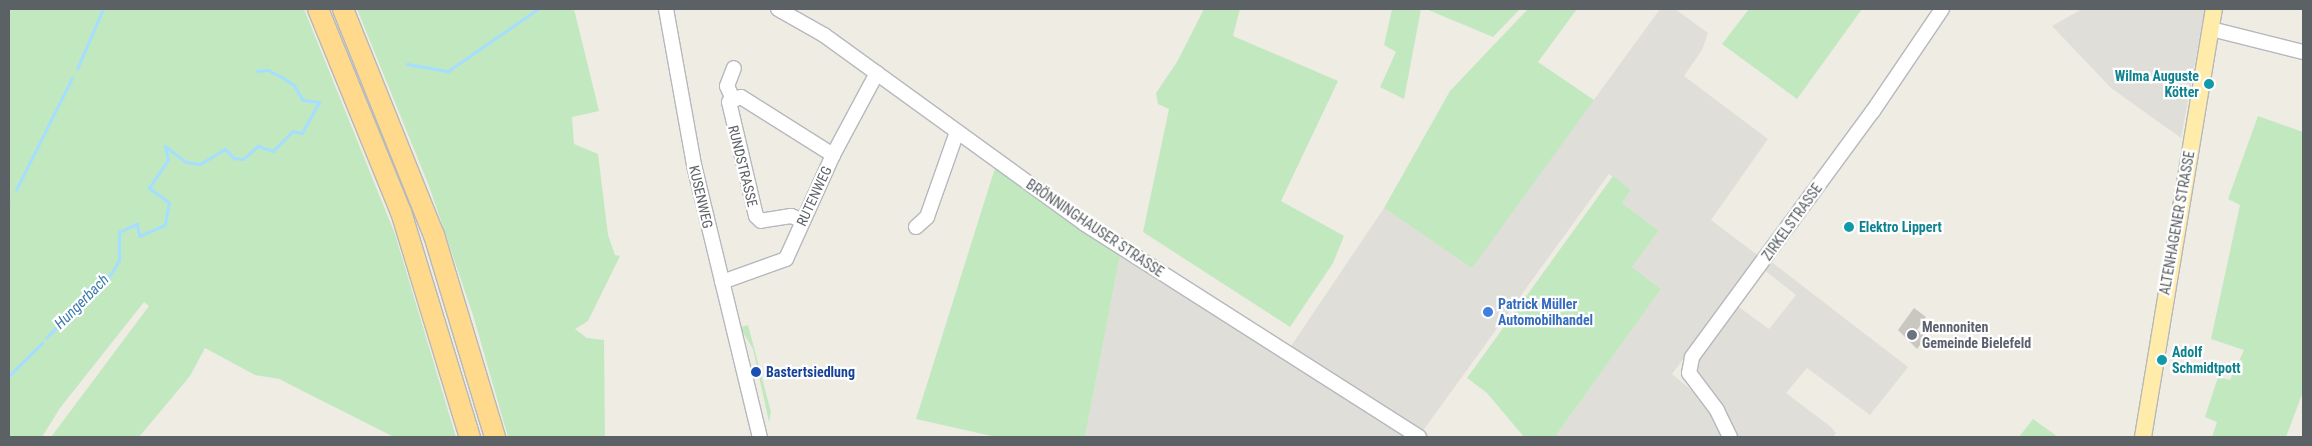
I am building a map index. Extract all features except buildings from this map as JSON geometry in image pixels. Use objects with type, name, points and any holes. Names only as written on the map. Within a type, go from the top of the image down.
[{"type":"highway","points":[[318,9],[401,212],[470,437]]},
{"type":"highway","points":[[343,9],[434,235],[495,437]]},
{"type":"main road","name":"ALTENHAGENER STRASSE","points":[[2143,437],[2180,195],[2214,9]]},
{"type":"street","name":"KUSENWEG","points":[[659,9],[760,437]]},
{"type":"street","name":"KUSENWEG","points":[[666,9],[673,62]]},
{"type":"street","name":"BRÖNNINGHAUSER STRASSE","points":[[778,9],[811,26],[1086,224],[1419,437]]},
{"type":"street","name":"ZIRKELSTRASSE","points":[[1730,437],[1717,410],[1689,372],[1692,357],[1873,112],[1942,9]]},
{"type":"street","points":[[2211,29],[2303,52]]},
{"type":"street","name":"RUNDSTRASSE","points":[[734,68],[727,86],[733,99],[728,107],[756,216],[761,221],[791,216],[802,221]]},
{"type":"street","name":"RUTENWEG","points":[[722,282],[784,262],[833,155],[877,73]]},
{"type":"street","points":[[733,99],[741,97],[833,155]]},
{"type":"street","points":[[916,227],[928,217],[957,132]]},
{"type":"shaded area","points":[[1660,9],[1675,9],[1708,33],[1702,50],[1684,76],[1768,139],[1711,220],[1760,257],[1672,374],[1703,400],[1722,437],[1555,437],[1661,289],[1632,267],[1659,231],[1622,203],[1631,190],[1609,174],[1422,432],[1292,351],[1291,346],[1384,208],[1472,267]]},
{"type":"shaded area","points":[[2082,9],[2205,9],[2181,138],[2111,88],[2052,26]]},
{"type":"shaded area","points":[[1120,256],[1277,355],[1406,437],[1085,437]]},
{"type":"shaded area","points":[[1769,260],[1908,367],[1870,415],[1807,368],[1786,393],[1831,427],[1836,433],[1833,437],[1737,437],[1724,406],[1696,369],[1705,349],[1736,305],[1769,329],[1796,295],[1763,269]]},
{"type":"green space","points":[[9,9],[304,9],[395,234],[456,437],[394,437],[279,379],[255,375],[205,348],[190,376],[139,437],[51,437],[149,306],[144,302],[60,408],[42,437],[9,437]]},
{"type":"green space","points":[[357,9],[574,9],[599,111],[572,117],[574,144],[598,154],[608,235],[615,255],[620,256],[588,321],[575,329],[587,338],[604,340],[605,437],[508,437],[473,315],[429,186]]},
{"type":"green space","points":[[1204,9],[1240,9],[1233,36],[1338,81],[1281,201],[1344,236],[1333,263],[1290,327],[1143,232],[1169,109],[1158,104],[1156,93],[1177,62]]},
{"type":"green space","points":[[1392,9],[1421,9],[1404,99],[1380,87],[1396,52],[1384,45]]},
{"type":"green space","points":[[1426,9],[1520,9],[1493,37]]},
{"type":"green space","points":[[1528,9],[1577,9],[1538,62],[1594,100],[1472,268],[1384,208],[1450,91]]},
{"type":"green space","points":[[1749,9],[1862,9],[1797,99],[1722,44]]},
{"type":"green space","points":[[2258,116],[2303,132],[2303,392],[2286,437],[2212,437],[2217,422],[2205,417],[2218,377],[2230,380],[2244,350],[2211,339],[2240,205],[2228,199]]},
{"type":"green space","points":[[995,168],[1120,256],[1085,437],[996,437],[916,419]]},
{"type":"green space","points":[[1613,176],[1631,190],[1622,203],[1659,231],[1632,267],[1661,289],[1555,437],[1524,437],[1487,393],[1467,378]]},
{"type":"green space","points":[[748,325],[771,412],[769,422],[753,349],[741,327]]},
{"type":"green space","points":[[2033,419],[2058,437],[2019,437]]},
{"type":"waterway","points":[[77,69],[103,9]]},
{"type":"waterway","name":"Hungerbach","points":[[407,64],[448,71],[538,9]]},
{"type":"waterway","points":[[257,71],[268,70],[294,85],[303,100],[319,102]]},
{"type":"waterway","points":[[16,190],[72,78]]},
{"type":"waterway","name":"Hungerbach","points":[[46,338],[111,274],[119,260],[119,232],[137,224],[140,236],[165,225],[169,203],[149,188],[168,160],[165,146],[186,162],[200,164],[225,149],[234,158],[243,159],[258,146],[273,151],[293,131],[302,133],[319,102]]},
{"type":"waterway","name":"Hungerbach","points":[[9,376],[42,343]]},
{"type":"place","name":"Wilma Auguste Kötter","points":[[2209,84]]},
{"type":"place","name":"Elektro Lippert","points":[[1849,227]]},
{"type":"place","name":"Patrick Müller Automobilhandel","points":[[1488,312]]},
{"type":"place","name":"Mennoniten Gemeinde Bielefeld","points":[[1912,335]]},
{"type":"place","name":"Adolf Schmidtpott","points":[[2162,360]]},
{"type":"place","name":"Bastertsiedlung","points":[[756,372]]}]
